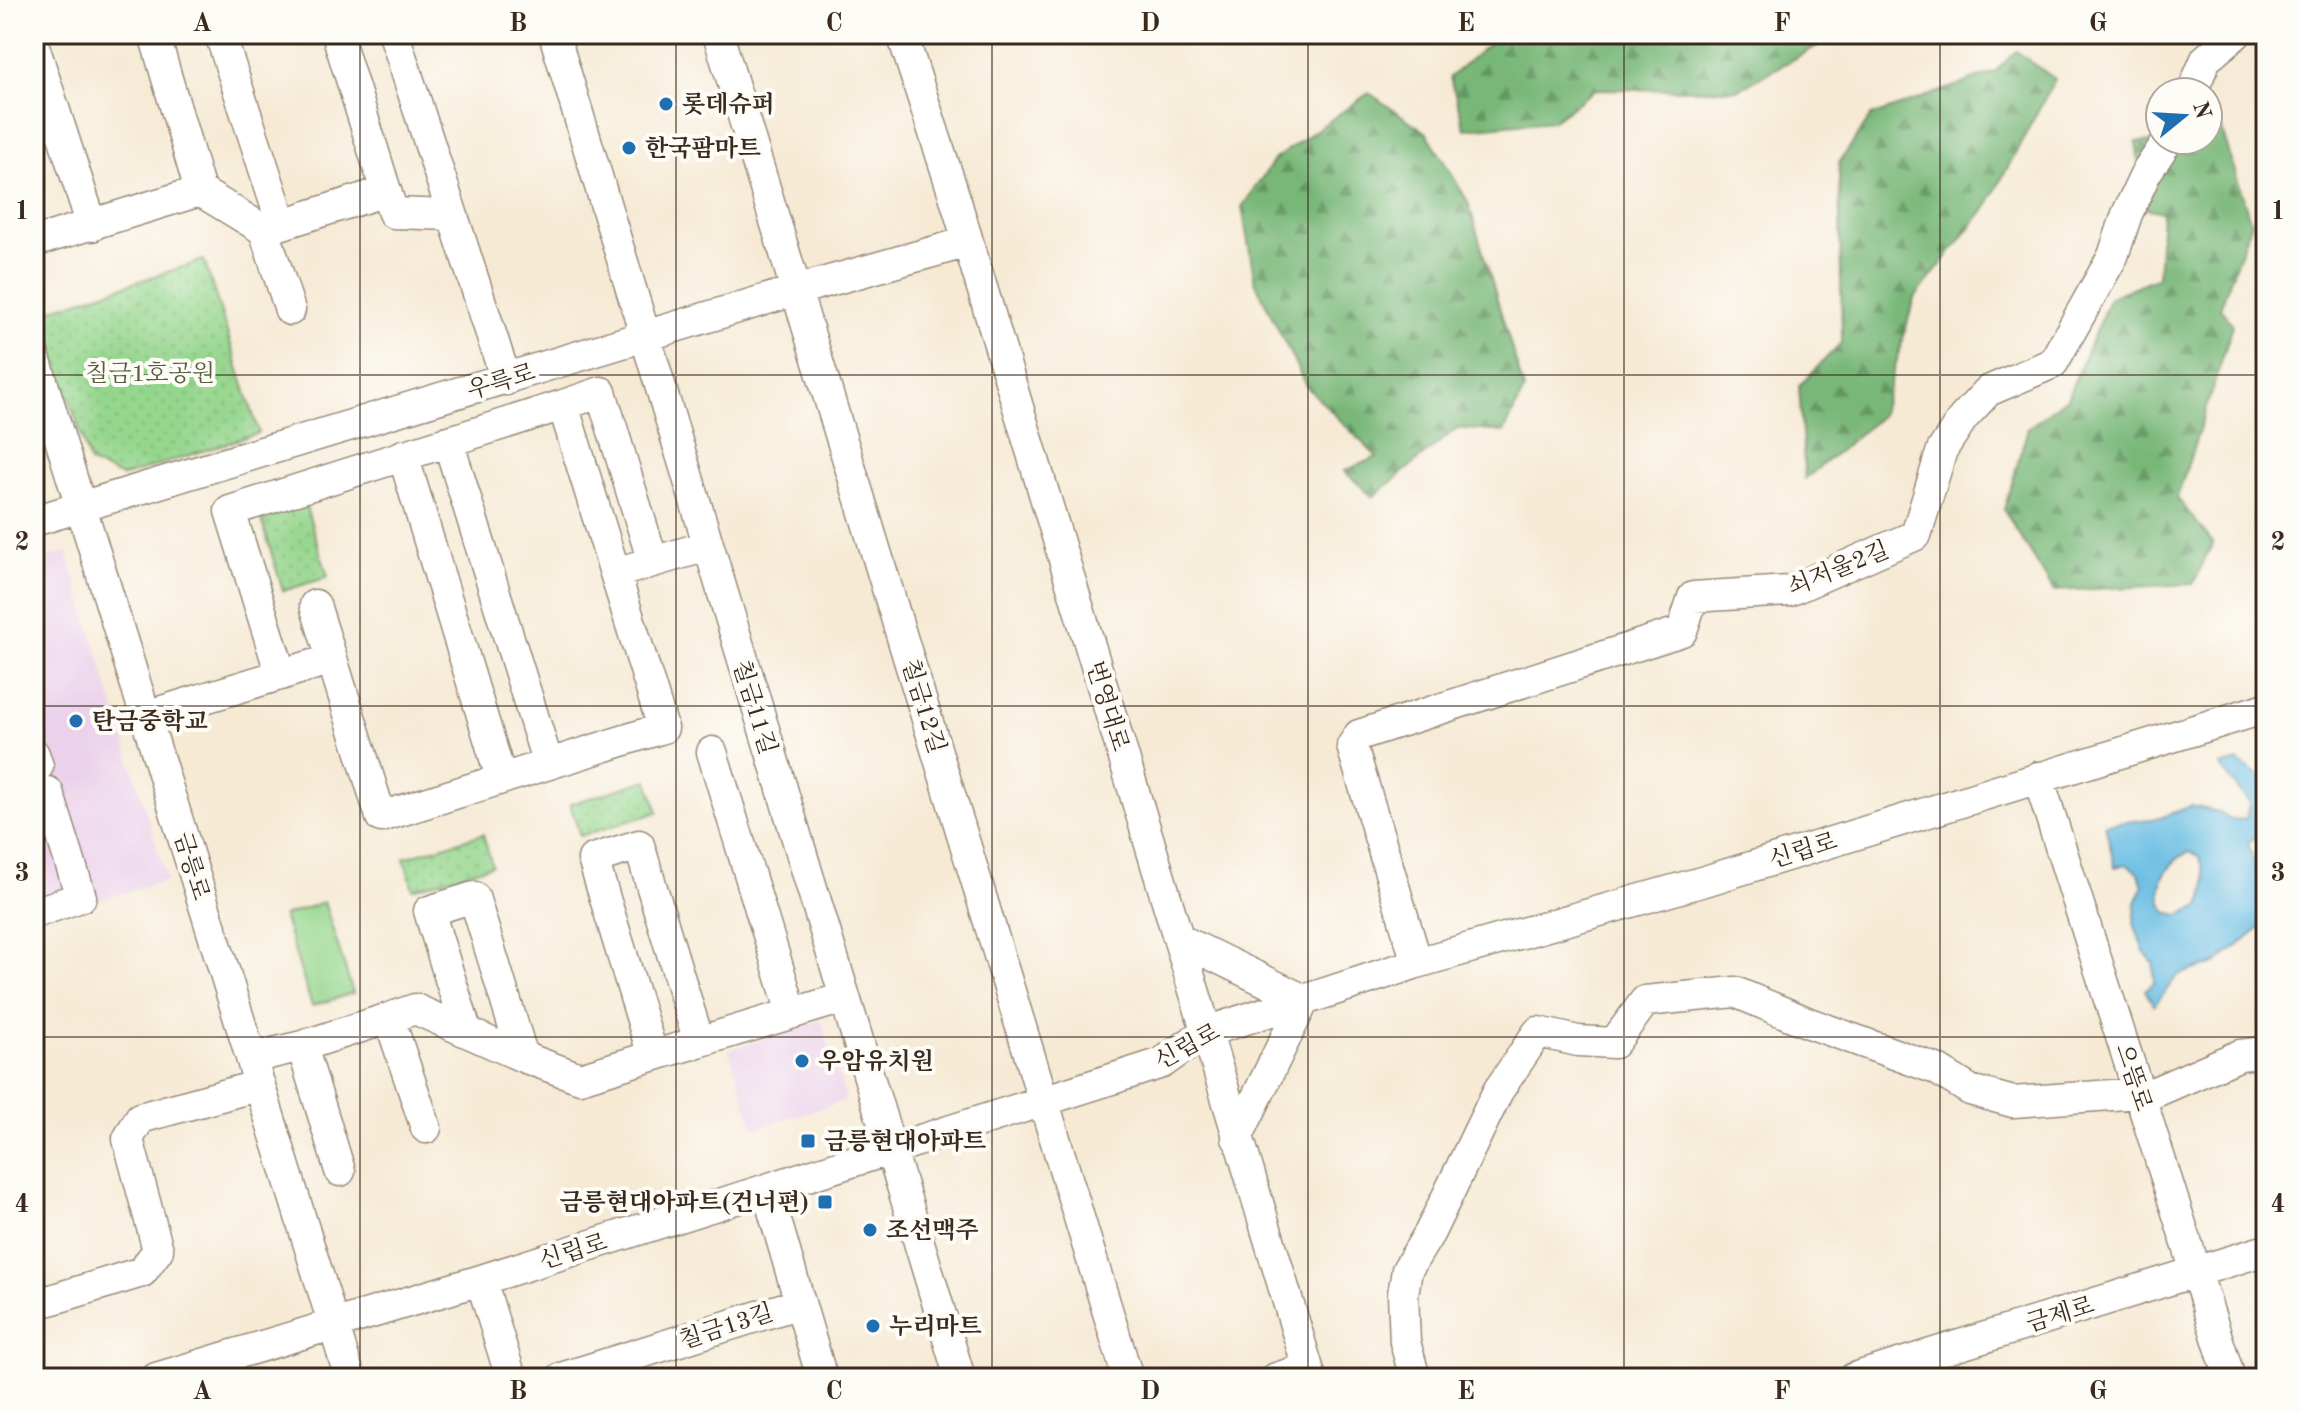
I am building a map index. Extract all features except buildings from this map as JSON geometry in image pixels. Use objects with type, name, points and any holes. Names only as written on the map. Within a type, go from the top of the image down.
[{"type":"street","points":[[154,34],[200,191]]},
{"type":"street","points":[[220,34],[273,227],[290,310]]},
{"type":"street","points":[[337,34],[393,213],[452,215]]},
{"type":"street","points":[[394,34],[506,380]]},
{"type":"street","name":"칠금11길","points":[[554,34],[960,1378]]},
{"type":"street","name":"칠금12길","points":[[718,34],[1128,1378]]},
{"type":"street","name":"번영대로","points":[[902,34],[968,242],[1310,1373]]},
{"type":"street","points":[[2199,76],[2206,59],[2236,34]]},
{"type":"street","points":[[34,46],[92,226]]},
{"type":"street","name":"쇠저울2길","points":[[1417,963],[1352,746],[1359,735],[1682,631],[1693,597],[1789,591],[1916,535],[1942,450],[1963,418],[1988,391],[2053,363],[2113,256],[2127,214],[2157,156]]},
{"type":"street","points":[[34,242],[200,191],[273,227],[386,191]]},
{"type":"street","name":"우륵로","points":[[34,521],[797,290],[968,242]]},
{"type":"street","name":"금릉로","points":[[34,355],[350,1378]]},
{"type":"street","points":[[281,675],[230,511],[601,392],[653,562]]},
{"type":"street","points":[[315,605],[381,817],[663,728],[563,405]]},
{"type":"street","points":[[448,441],[548,764]]},
{"type":"street","points":[[403,455],[501,778]]},
{"type":"street","points":[[615,573],[707,546]]},
{"type":"street","points":[[146,716],[332,659]]},
{"type":"street","name":"신립로","points":[[176,1375],[890,1152],[1162,1063],[1206,1032],[1417,963],[1705,881],[2266,708]]},
{"type":"street","points":[[712,752],[792,1013]]},
{"type":"street","points":[[34,913],[81,897],[40,771]]},
{"type":"street","name":"으뜸로","points":[[2038,777],[2230,1378]]},
{"type":"street","points":[[653,1056],[593,859],[639,845],[699,1042]]},
{"type":"street","points":[[466,1030],[429,911],[474,897],[523,1057]]},
{"type":"street","points":[[1179,939],[1304,1000],[1237,1138]]},
{"type":"street","points":[[1415,1378],[1405,1342],[1403,1294],[1407,1270],[1430,1232],[1498,1091],[1538,1032],[1578,1041],[1614,1043],[1645,1001],[1735,992],[1809,1023],[1936,1069],[1970,1090],[2013,1102],[2155,1092],[2240,1055],[2266,1052]]},
{"type":"street","points":[[34,1305],[142,1272],[158,1250],[128,1139],[140,1118],[256,1072],[302,1046],[415,1009],[523,1057],[580,1078],[843,998]]},
{"type":"street","points":[[389,1018],[426,1128]]},
{"type":"street","points":[[302,1046],[340,1171]]},
{"type":"street","points":[[767,1190],[822,1378]]},
{"type":"street","name":"금제로","points":[[1854,1378],[1924,1368],[2266,1250]]},
{"type":"street","points":[[481,1280],[511,1378]]},
{"type":"street","name":"칠금13길","points":[[561,1378],[800,1303]]},
{"type":"street","points":[[1276,1378],[1310,1373]]},
{"type":"shaded area","name":"탄금중학교","points":[[67,552],[167,880],[34,920],[34,562]]},
{"type":"shaded area","points":[[821,1020],[846,1100],[754,1129],[729,1050]]},
{"type":"green space","points":[[1500,34],[1839,34],[1737,90],[1596,89],[1552,121],[1465,129],[1450,77]]},
{"type":"green space","points":[[2016,51],[2055,79],[1987,206],[1914,299],[1881,416],[1805,479],[1799,386],[1842,342],[1839,163],[1871,116],[1995,72]]},
{"type":"green space","points":[[1369,93],[1427,133],[1468,202],[1524,390],[1504,432],[1457,428],[1373,497],[1344,471],[1377,457],[1306,386],[1255,282],[1242,207],[1275,159]]},
{"type":"green space","points":[[2224,136],[2251,223],[2220,308],[2233,325],[2177,498],[2213,543],[2193,584],[2054,591],[2004,510],[2028,428],[2067,398],[2110,297],[2158,277],[2162,212],[2145,208],[2136,142],[2144,142],[2144,156],[2224,156]]},
{"type":"green space","name":"칠금1호공원","points":[[204,260],[259,433],[122,477],[90,463],[41,313]]},
{"type":"green space","points":[[304,501],[328,577],[283,591],[260,515]]},
{"type":"green space","points":[[648,780],[658,812],[580,836],[570,804]]},
{"type":"green space","points":[[483,834],[492,865],[413,889],[404,858]]},
{"type":"green space","points":[[324,902],[353,993],[312,1006],[283,916]]},
{"type":"water","points":[[2237,761],[2264,780],[2266,778],[2266,811],[2262,831],[2248,843],[2260,882],[2266,923],[2218,962],[2178,975],[2154,1006],[2145,990],[2155,982],[2153,962],[2144,952],[2134,923],[2136,903],[2143,887],[2139,873],[2126,864],[2115,867],[2105,824],[2160,818],[2190,806],[2220,812],[2230,820],[2246,819],[2249,803],[2220,766]],"holes":[[[2188,852],[2199,856],[2205,881],[2200,906],[2179,915],[2166,912],[2161,886],[2168,870]]]},
{"type":"place","name":"롯데슈퍼","points":[[666,104]]},
{"type":"place","name":"한국팜마트","points":[[629,148]]},
{"type":"place","name":"탄금중학교","points":[[76,721]]},
{"type":"place","name":"우암유치원","points":[[802,1061]]},
{"type":"place","name":"금릉현대아파트","points":[[808,1141]]},
{"type":"place","name":"금릉현대아파트(건너편)","points":[[825,1202]]},
{"type":"place","name":"조선맥주","points":[[870,1230]]},
{"type":"place","name":"누리마트","points":[[873,1326]]}]
